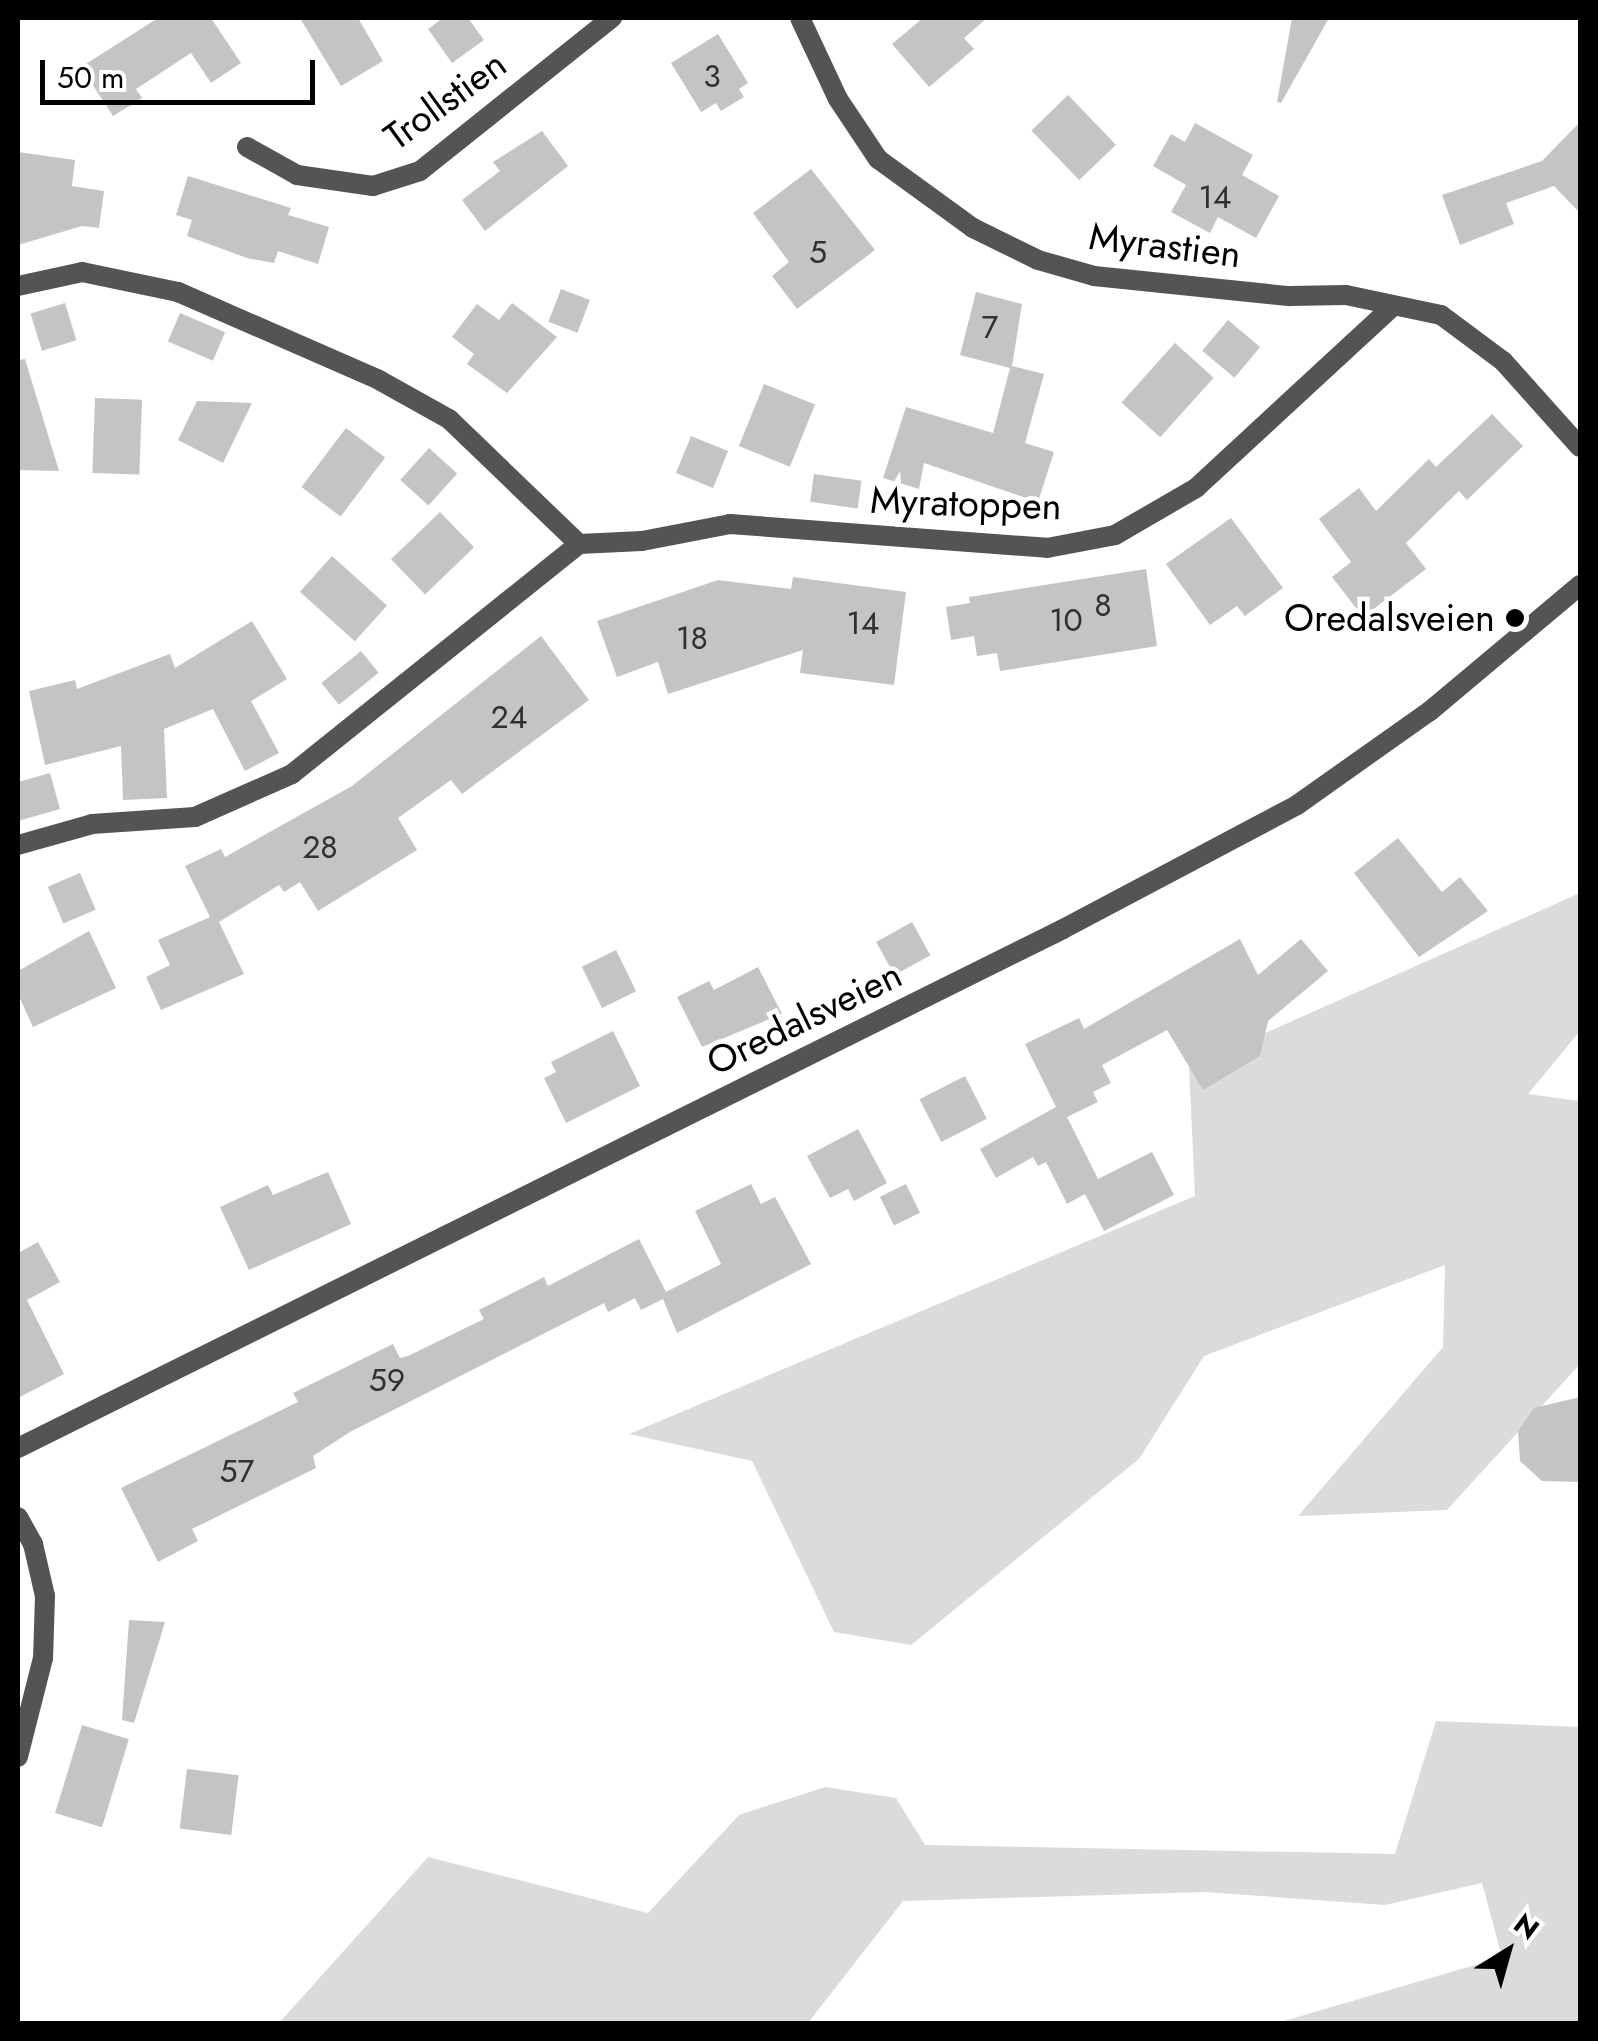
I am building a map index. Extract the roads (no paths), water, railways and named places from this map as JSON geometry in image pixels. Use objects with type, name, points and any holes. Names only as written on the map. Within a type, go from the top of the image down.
[{"type":"street","name":"Trollstien","points":[[247,147],[297,175],[373,186],[420,171],[612,18]]},
{"type":"street","name":"Myrastien","points":[[800,18],[838,99],[878,159],[924,199],[1022,252],[1094,276],[1289,296],[1346,295],[1390,309],[1441,315],[1472,332],[1580,447]]},
{"type":"street","points":[[18,286],[82,272],[178,292],[379,380],[450,419],[579,544],[292,774],[195,817],[92,824],[38,834],[18,846]]},
{"type":"street","name":"Myratoppen","points":[[579,544],[642,541],[730,524],[1028,548],[1115,535],[1196,488],[1390,309]]},
{"type":"street","name":"Oredalsveien","points":[[18,1448],[1063,929],[1298,805],[1430,711],[1580,585]]},
{"type":"street","points":[[18,1517],[33,1544],[45,1596],[43,1658],[18,1757]]},
{"type":"place","name":"Oredalsveien","points":[[1515,618]]}]
